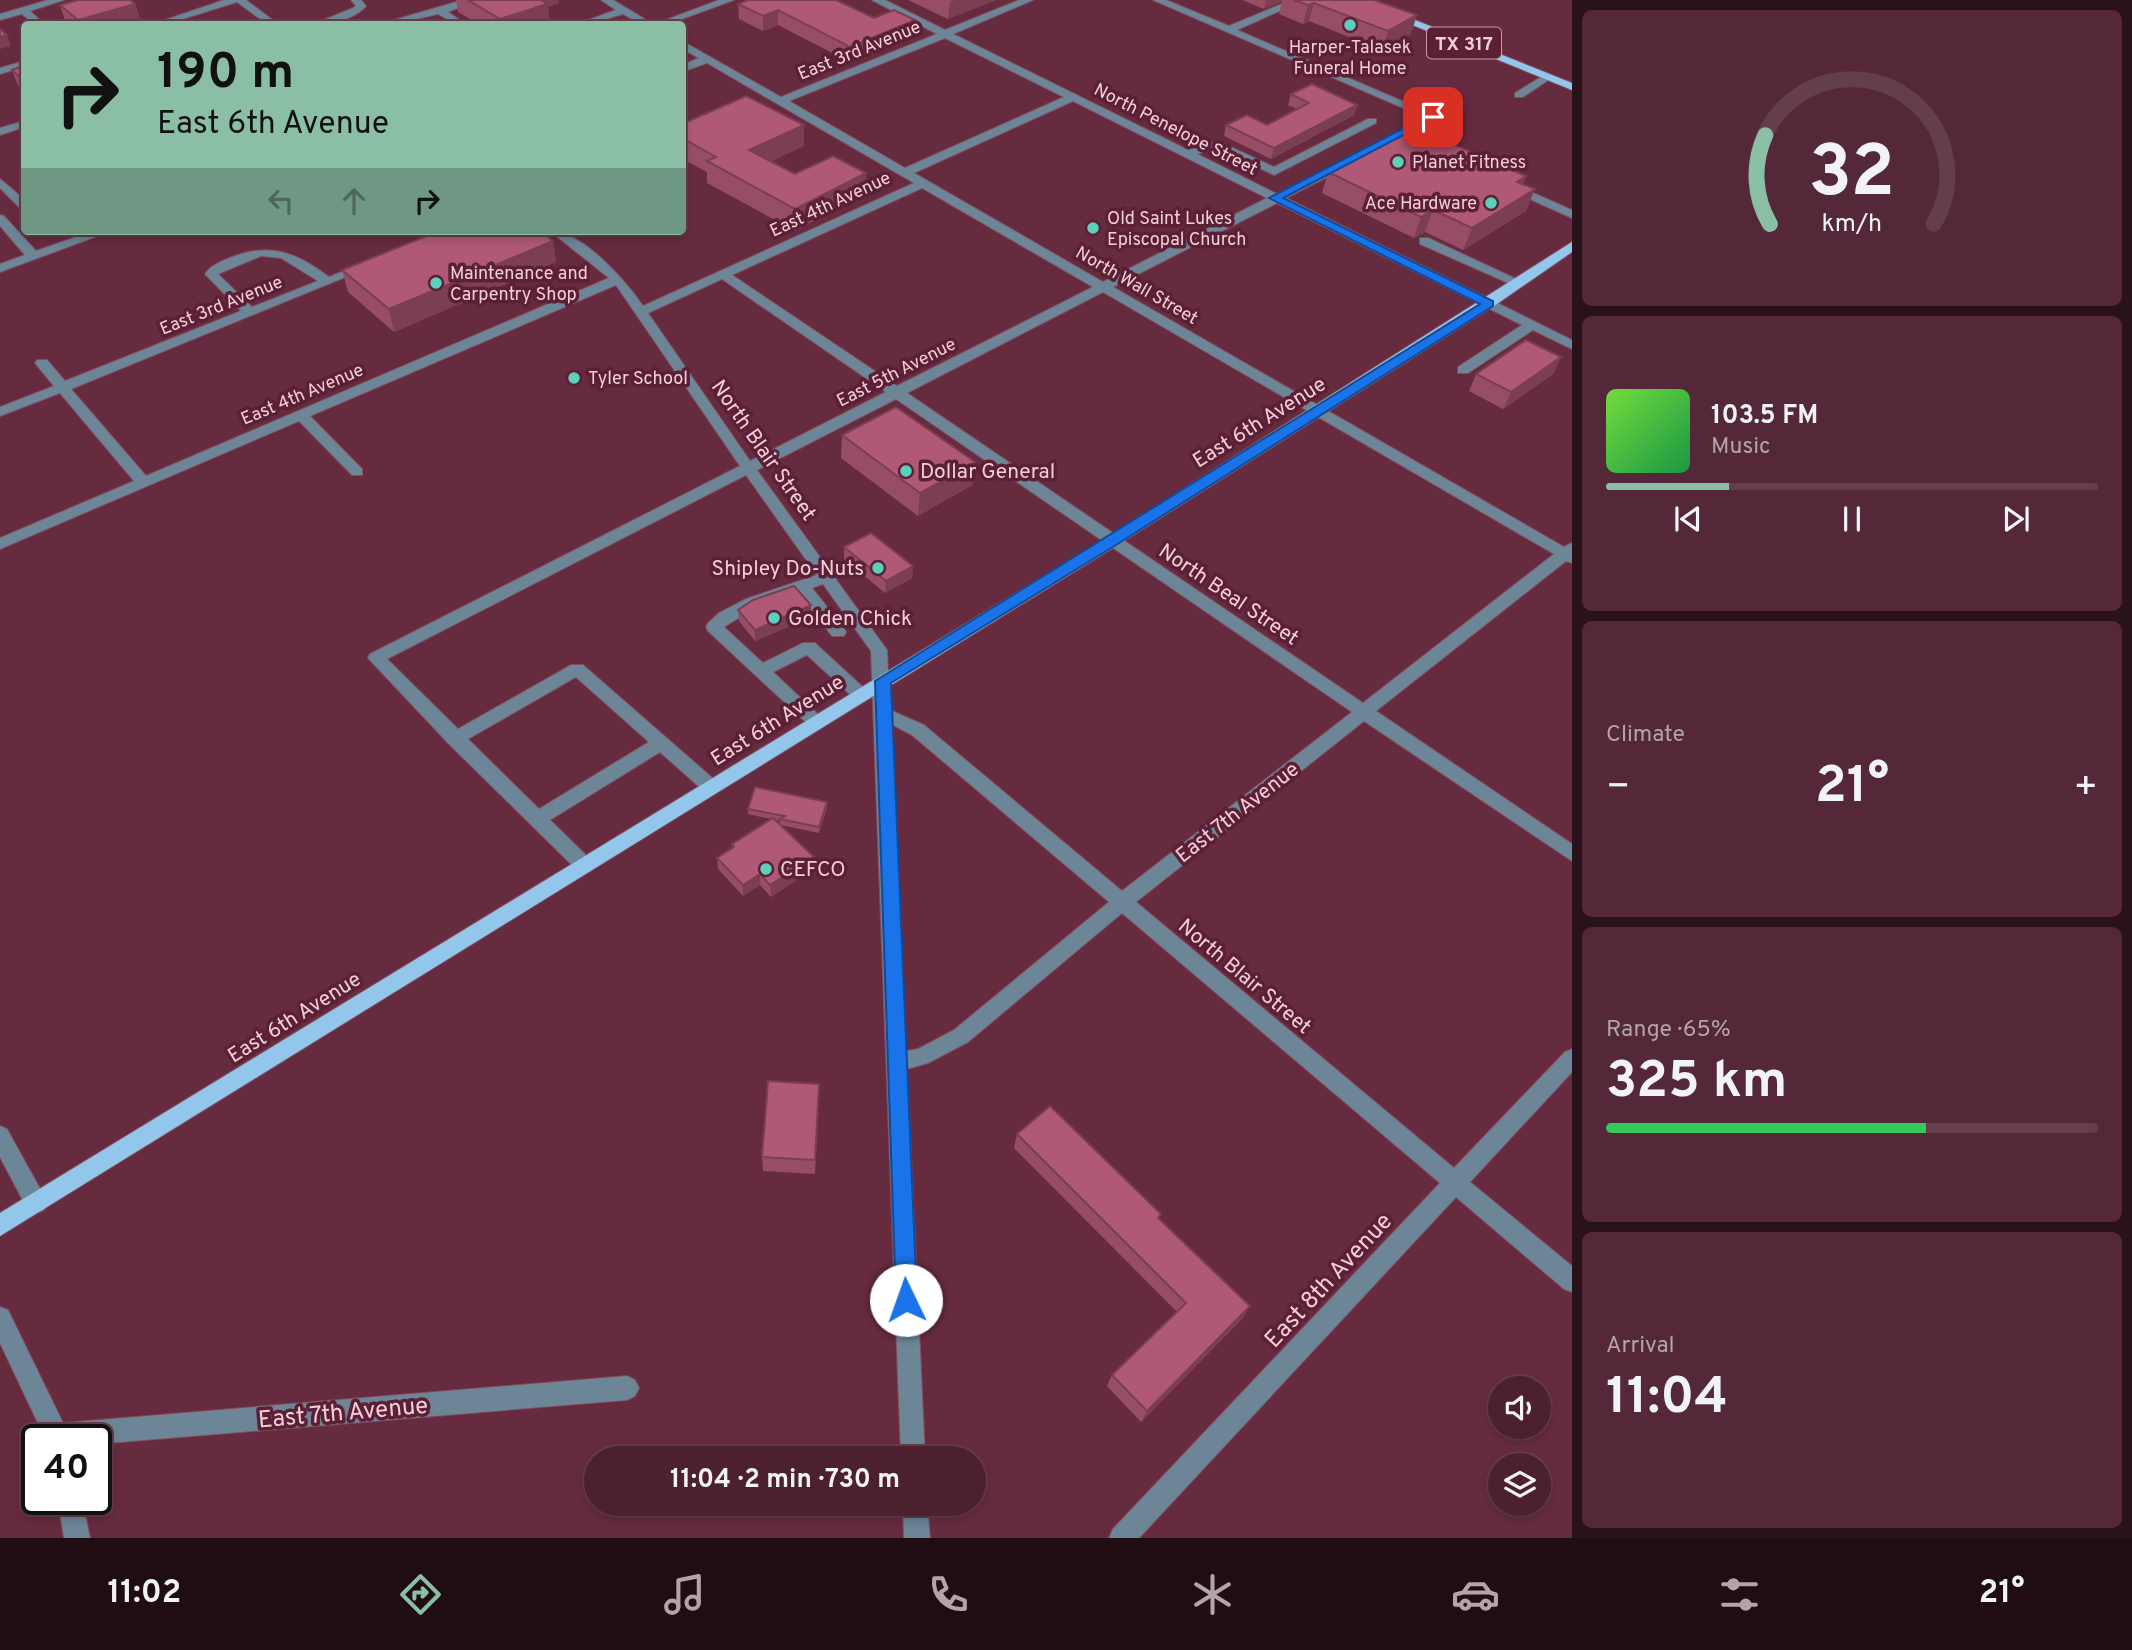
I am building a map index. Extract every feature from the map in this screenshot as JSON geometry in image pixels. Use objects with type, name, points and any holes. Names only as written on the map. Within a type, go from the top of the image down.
[{"type":"main road","name":"TX 317","points":[[1356,0],[1570,85]]},
{"type":"main road","name":"East 6th Avenue","points":[[0,1225],[1111,542],[1489,303],[1572,246]]},
{"type":"street","points":[[0,0],[34,21]]},
{"type":"street","points":[[0,17],[59,0]]},
{"type":"street","points":[[170,20],[234,0]]},
{"type":"street","points":[[240,0],[269,21]]},
{"type":"street","points":[[327,21],[357,10],[361,6],[356,0]]},
{"type":"street","points":[[398,21],[473,0]]},
{"type":"street","points":[[606,0],[643,21]]},
{"type":"street","points":[[681,0],[699,10]]},
{"type":"street","points":[[668,21],[729,0]]},
{"type":"street","name":"North Penelope Street","points":[[877,0],[1572,345]]},
{"type":"street","name":"East 3rd Avenue","points":[[780,101],[1028,0]]},
{"type":"street","points":[[1158,0],[1433,117],[1373,149]]},
{"type":"street","points":[[1229,30],[1299,0]]},
{"type":"street","points":[[591,21],[624,10]]},
{"type":"street","points":[[440,11],[456,21]]},
{"type":"street","name":"North Wall Street","points":[[686,46],[1317,412],[1570,553]]},
{"type":"street","points":[[686,67],[707,59]]},
{"type":"street","points":[[0,71],[21,65]]},
{"type":"street","points":[[1519,95],[1548,77]]},
{"type":"street","name":"East 4th Avenue","points":[[904,173],[1074,97]]},
{"type":"street","points":[[1187,154],[1218,144],[1274,172],[1372,121]]},
{"type":"street","points":[[0,132],[21,125]]},
{"type":"street","points":[[1397,137],[1409,142]]},
{"type":"street","points":[[1320,148],[1349,162]]},
{"type":"street","name":"East 5th Avenue","points":[[455,739],[376,658],[1361,156]]},
{"type":"street","points":[[0,182],[21,202]]},
{"type":"street","points":[[1500,182],[1572,214]]},
{"type":"street","name":"East 4th Avenue","points":[[640,312],[923,183]]},
{"type":"street","points":[[0,219],[34,257]]},
{"type":"street","points":[[0,268],[95,235]]},
{"type":"street","name":"North Blair Street","points":[[561,235],[618,279],[748,468],[879,650],[883,681],[895,1062],[912,1446]]},
{"type":"street","points":[[1424,241],[1519,283]]},
{"type":"street","points":[[250,313],[211,274],[213,271],[263,251],[297,258],[328,282]]},
{"type":"street","name":"East 3rd Avenue","points":[[0,412],[379,261]]},
{"type":"street","name":"North Beal Street","points":[[723,274],[1111,542],[1572,854]]},
{"type":"street","name":"East 4th Avenue","points":[[0,544],[618,279]]},
{"type":"street","points":[[1463,370],[1532,325]]},
{"type":"street","points":[[42,363],[144,483]]},
{"type":"street","points":[[301,415],[357,471]]},
{"type":"street","name":"East 7th Avenue","points":[[895,1062],[921,1057],[961,1036],[1122,902],[1570,553]]},
{"type":"street","points":[[816,722],[713,627],[721,619],[784,591],[826,577]]},
{"type":"street","points":[[802,587],[838,632]]},
{"type":"street","points":[[761,671],[858,621]]},
{"type":"street","points":[[809,647],[861,695]]},
{"type":"street","points":[[584,865],[455,739],[577,669],[711,787]]},
{"type":"street","name":"North Blair Street","points":[[884,714],[918,730],[1572,1281]]},
{"type":"street","points":[[536,820],[661,743]]},
{"type":"street","name":"East 8th Avenue","points":[[1122,1538],[1572,1058]]},
{"type":"street","points":[[0,1136],[36,1203]]},
{"type":"street","points":[[0,1318],[52,1424]]},
{"type":"street","name":"East 7th Avenue","points":[[112,1433],[626,1388]]},
{"type":"street","points":[[73,1515],[77,1538]]},
{"type":"street","points":[[916,1516],[917,1538]]},
{"type":"building","points":[[78,0],[130,0],[135,4],[78,20],[60,5]]},
{"type":"building","points":[[468,0],[541,0],[547,4],[500,19]]},
{"type":"building","points":[[748,0],[836,0],[874,18],[894,10],[915,20],[850,47],[778,10],[763,16],[738,4]]},
{"type":"building","points":[[1294,0],[1374,0],[1417,15],[1388,31],[1314,3],[1308,5]]},
{"type":"building","points":[[21,67],[21,78],[12,70]]},
{"type":"building","points":[[1312,84],[1357,105],[1274,148],[1226,125],[1247,115],[1267,125],[1309,103],[1291,94]]},
{"type":"building","points":[[746,96],[804,125],[749,150],[795,174],[833,156],[866,173],[795,209],[707,161],[716,157],[686,140],[686,122]]},
{"type":"building","points":[[1403,132],[1425,142],[1435,136],[1526,176],[1517,182],[1535,189],[1472,228],[1433,210],[1421,217],[1328,172]]},
{"type":"building","points":[[429,235],[545,235],[553,241],[389,309],[342,270]]},
{"type":"building","points":[[1526,340],[1561,357],[1511,392],[1476,374]]},
{"type":"building","points":[[896,407],[975,462],[920,493],[842,435]]},
{"type":"building","points":[[871,533],[913,566],[886,581],[844,547]]},
{"type":"building","points":[[794,586],[811,605],[755,630],[738,610],[753,600]]},
{"type":"building","points":[[755,787],[827,802],[819,827],[780,819],[785,816],[748,809]]},
{"type":"building","points":[[773,818],[814,857],[770,885],[760,874],[743,885],[717,858],[734,847],[732,844]]},
{"type":"building","points":[[768,1081],[819,1084],[815,1160],[762,1157]]},
{"type":"building","points":[[1050,1106],[1161,1214],[1158,1218],[1250,1306],[1147,1411],[1112,1375],[1186,1303],[1017,1134]]},
{"type":"place","name":"Harper-Talasek Funeral Home","points":[[1350,25]]},
{"type":"place","name":"Planet Fitness","points":[[1398,162]]},
{"type":"place","name":"Ace Hardware","points":[[1491,203]]},
{"type":"place","name":"Old Saint Lukes Episcopal Church","points":[[1093,228]]},
{"type":"place","name":"Maintenance and Carpentry Shop","points":[[436,283]]},
{"type":"place","name":"Tyler School","points":[[574,378]]},
{"type":"place","name":"Dollar General","points":[[906,471]]},
{"type":"place","name":"Shipley Do-Nuts","points":[[878,568]]},
{"type":"place","name":"Golden Chick","points":[[774,618]]},
{"type":"place","name":"CEFCO","points":[[766,869]]},
{"type":"route","points":[[906,1300],[895,1062],[883,681],[1111,542],[1489,303],[1274,198],[1433,117]]}]
